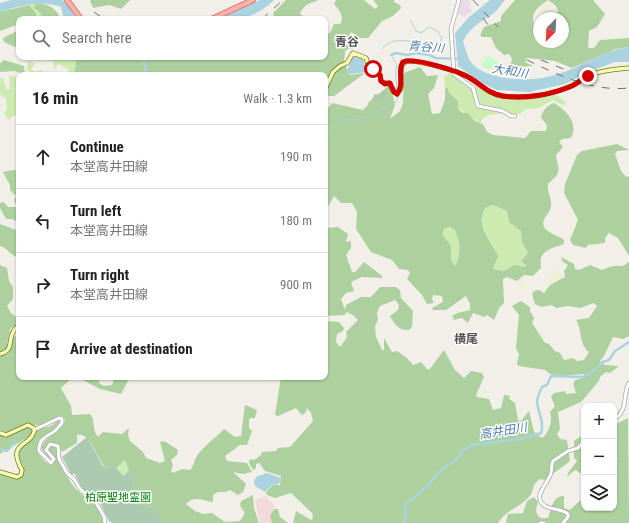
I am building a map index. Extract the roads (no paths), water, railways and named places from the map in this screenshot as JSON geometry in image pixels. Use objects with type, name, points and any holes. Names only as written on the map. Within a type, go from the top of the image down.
[{"type":"highway","points":[[66,0],[79,16]]},
{"type":"highway","points":[[218,16],[253,0]]},
{"type":"main road","points":[[328,83],[333,72],[347,63],[353,52],[366,58],[369,67],[380,75],[381,81],[385,84],[390,83],[394,92],[397,94],[401,88],[401,66],[406,61],[420,61],[438,68],[453,70],[468,77],[494,94],[526,97],[565,88],[588,76],[613,69],[629,68]]},
{"type":"main road","points":[[0,354],[6,353],[10,348],[11,335],[16,329]]},
{"type":"main road","points":[[0,433],[6,435],[28,425],[33,427],[34,430],[33,434],[20,446],[16,456],[16,462],[22,470],[21,475],[17,477],[0,472]]},
{"type":"street","points":[[459,0],[451,29],[454,74],[473,88],[478,106],[503,111],[511,116],[515,116]]},
{"type":"street","points":[[617,417],[622,413],[626,398],[626,390],[629,383]]},
{"type":"street","points":[[34,430],[59,418],[62,419],[62,423],[53,433],[46,435],[43,439],[40,451],[51,463],[54,459],[46,450],[46,447],[50,444],[58,446],[59,459],[67,473],[74,479],[81,490],[95,501],[104,516],[105,523]]},
{"type":"street","points":[[563,523],[568,517],[568,514],[562,510],[543,505],[540,501],[540,495],[544,483],[551,473],[552,462],[564,453],[578,448],[581,444]]},
{"type":"water","points":[[12,0],[62,0],[68,5],[74,16],[63,16],[61,7],[46,4],[23,6],[0,12],[0,3]]},
{"type":"water","points":[[260,0],[274,0],[261,10],[249,16],[226,16]]},
{"type":"water","points":[[490,0],[505,0],[495,12],[473,28],[463,41],[471,63],[485,72],[504,78],[536,79],[564,72],[610,52],[629,47],[629,62],[615,62],[588,72],[565,84],[529,92],[497,90],[482,83],[458,66],[455,33],[469,17]]},
{"type":"water","points":[[354,55],[363,58],[366,71],[350,74],[347,70]]},
{"type":"water","points":[[267,473],[281,478],[279,484],[272,485],[265,492],[255,486],[254,482],[256,477]]},
{"type":"waterway","points":[[382,49],[387,44],[401,40],[439,47],[442,38],[437,31],[429,27],[421,33],[416,31],[411,21]]},
{"type":"waterway","name":"青谷川","points":[[391,55],[396,53],[407,55],[416,53],[429,55],[436,58],[460,59]]},
{"type":"waterway","points":[[391,55],[397,65],[397,93]]},
{"type":"waterway","points":[[144,60],[146,72]]},
{"type":"waterway","points":[[328,130],[345,121],[362,118],[378,112],[396,102],[398,96]]},
{"type":"waterway","name":"高井田川","points":[[405,523],[406,503],[429,485],[440,470],[457,459],[462,451],[473,445],[521,439],[541,433],[542,424],[537,400],[542,387],[547,385],[551,376],[583,377],[595,370],[603,362],[609,360],[615,351],[629,342]]},
{"type":"waterway","points":[[0,449],[7,451],[16,441]]},
{"type":"waterway","points":[[617,464],[629,463]]},
{"type":"railway","points":[[265,16],[283,0]]},
{"type":"railway","points":[[473,0],[498,27]]},
{"type":"railway","points":[[94,12],[100,16]]},
{"type":"railway","points":[[483,18],[491,29]]},
{"type":"railway","points":[[527,60],[563,77],[589,85],[616,89],[629,88]]},
{"type":"railway","points":[[541,60],[566,70]]},
{"type":"district","name":"青谷","points":[[347,42]]},
{"type":"district","name":"横尾","points":[[466,339]]},
{"type":"water label","name":"大和川","points":[[510,71]]},
{"type":"park label","name":"柏原聖地霊園","points":[[118,497]]}]
